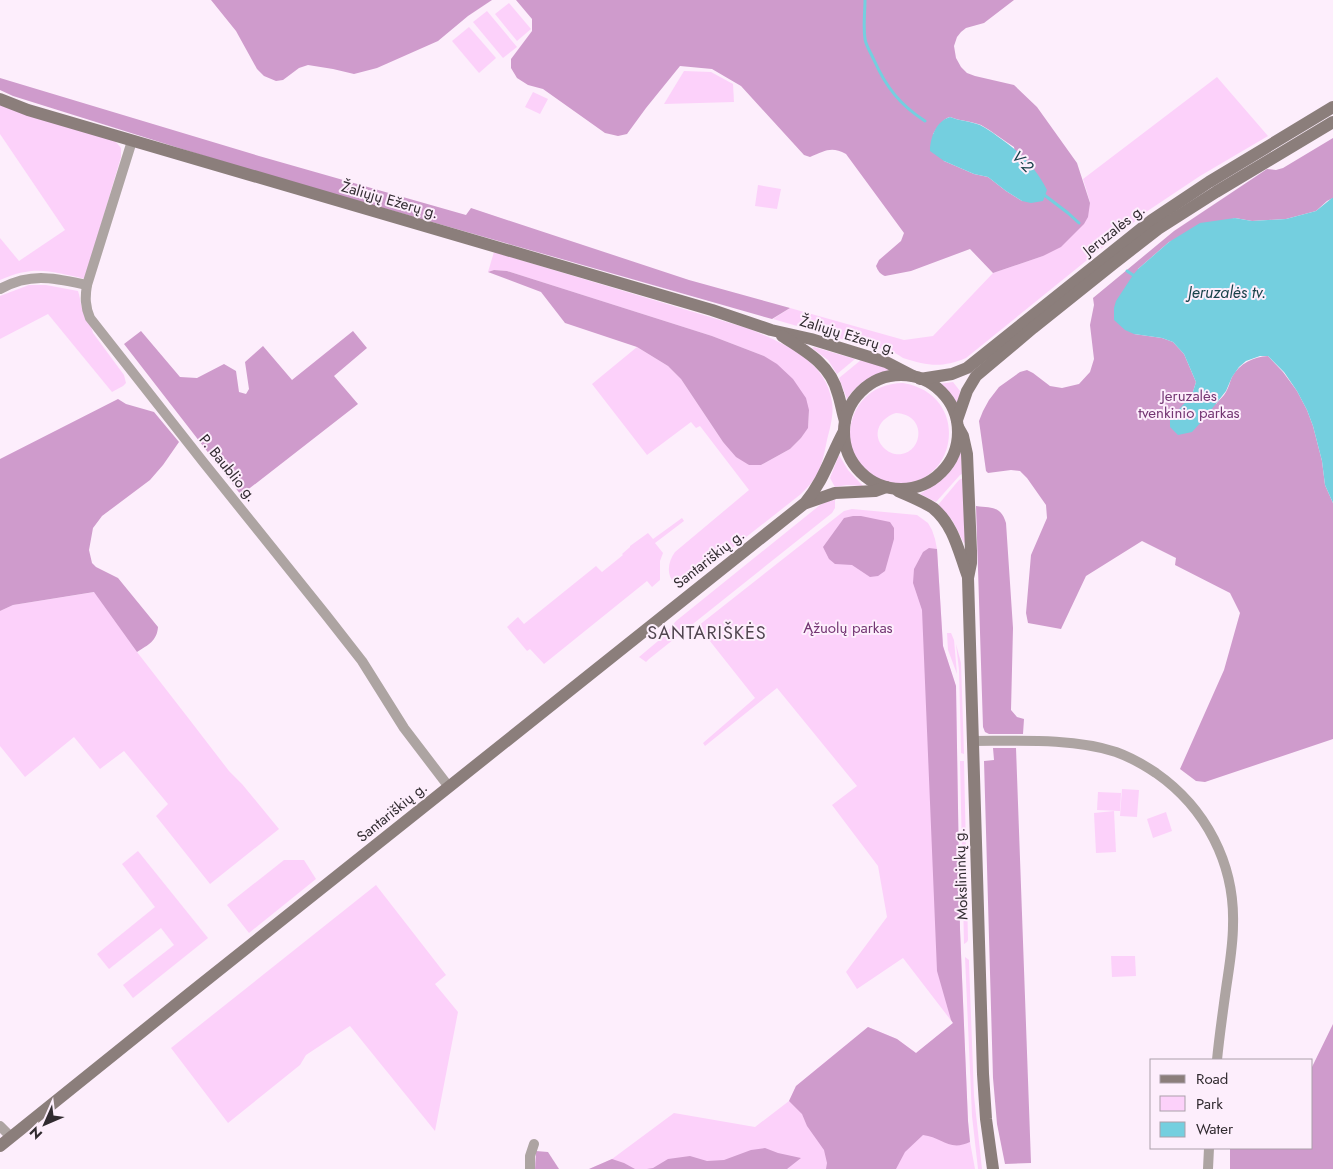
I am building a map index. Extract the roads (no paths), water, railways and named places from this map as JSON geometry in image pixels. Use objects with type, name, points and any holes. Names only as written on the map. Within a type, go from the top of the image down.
[{"type":"main road","name":"Žaliųjų Ežerų g.","points":[[0,99],[28,110],[132,141],[712,310],[771,330],[811,339],[886,362],[916,378]]},
{"type":"main road","name":"Jeruzalės g.","points":[[916,378],[952,374],[967,368],[1152,220],[1209,182],[1333,107]]},
{"type":"main road","name":"Jeruzalės g.","points":[[957,423],[967,391],[976,376],[1033,328],[1158,230],[1216,192],[1333,122]]},
{"type":"main road","name":"Žaliųjų Ežerų g.","points":[[771,330],[807,352],[827,370],[838,393],[844,426]]},
{"type":"main road","points":[[900,375],[931,383],[948,399],[957,423],[958,440],[955,452],[949,463],[931,481],[908,489],[890,488],[874,483],[864,476],[855,466],[845,443],[844,426],[849,409],[856,398],[875,381],[887,377],[900,375]]},
{"type":"main road","name":"Mokslininkų g.","points":[[957,423],[968,454],[971,551],[968,578],[983,1074],[986,1119],[993,1169]]},
{"type":"main road","name":"Santariškių g.","points":[[0,1146],[805,504],[815,492],[824,474],[844,426]]},
{"type":"main road","name":"Mokslininkų g.","points":[[890,488],[933,508],[949,526],[968,578]]},
{"type":"main road","name":"Santariškių g.","points":[[805,504],[836,493],[875,491],[890,488]]},
{"type":"street","name":"P. Baublio g.","points":[[132,141],[87,285],[86,309],[96,326],[362,661],[404,728],[450,787]]},
{"type":"street","points":[[0,289],[18,281],[36,277],[56,278],[87,285]]},
{"type":"street","points":[[973,741],[1029,741],[1079,745],[1116,752],[1146,766],[1160,776],[1176,789],[1203,818],[1227,873],[1233,912],[1231,956],[1217,1059]]},
{"type":"street","points":[[0,1126],[12,1137]]},
{"type":"street","points":[[530,1169],[530,1156],[534,1144]]},
{"type":"street","points":[[1208,1169],[1209,1149]]},
{"type":"water","points":[[950,117],[982,126],[1019,153],[1032,166],[1047,190],[1043,201],[1031,203],[1022,201],[988,177],[974,174],[944,161],[930,151],[935,131],[941,122]]},
{"type":"water","name":"Jeruzalės tv.","points":[[1332,198],[1333,503],[1325,485],[1322,461],[1307,410],[1284,372],[1268,356],[1260,356],[1246,361],[1239,367],[1226,391],[1203,420],[1192,432],[1178,435],[1170,427],[1170,419],[1192,395],[1196,382],[1184,354],[1173,342],[1162,338],[1134,334],[1125,330],[1114,320],[1116,301],[1138,269],[1169,242],[1200,223],[1235,218],[1252,221],[1286,219],[1316,211]]},
{"type":"waterway","name":"V-2","points":[[865,0],[864,24],[867,47],[895,95],[908,109],[925,121]]},
{"type":"waterway","name":"V-2","points":[[1043,194],[1079,223]]},
{"type":"waterway","name":"V-2","points":[[1127,271],[1133,275]]},
{"type":"district","name":"SANTARIŠKĖS","points":[[707,633]]},
{"type":"park label","name":"Jeruzalės tvenkinio parkas","points":[[1189,404]]},
{"type":"park label","name":"Ąžuolų parkas","points":[[848,628]]}]
